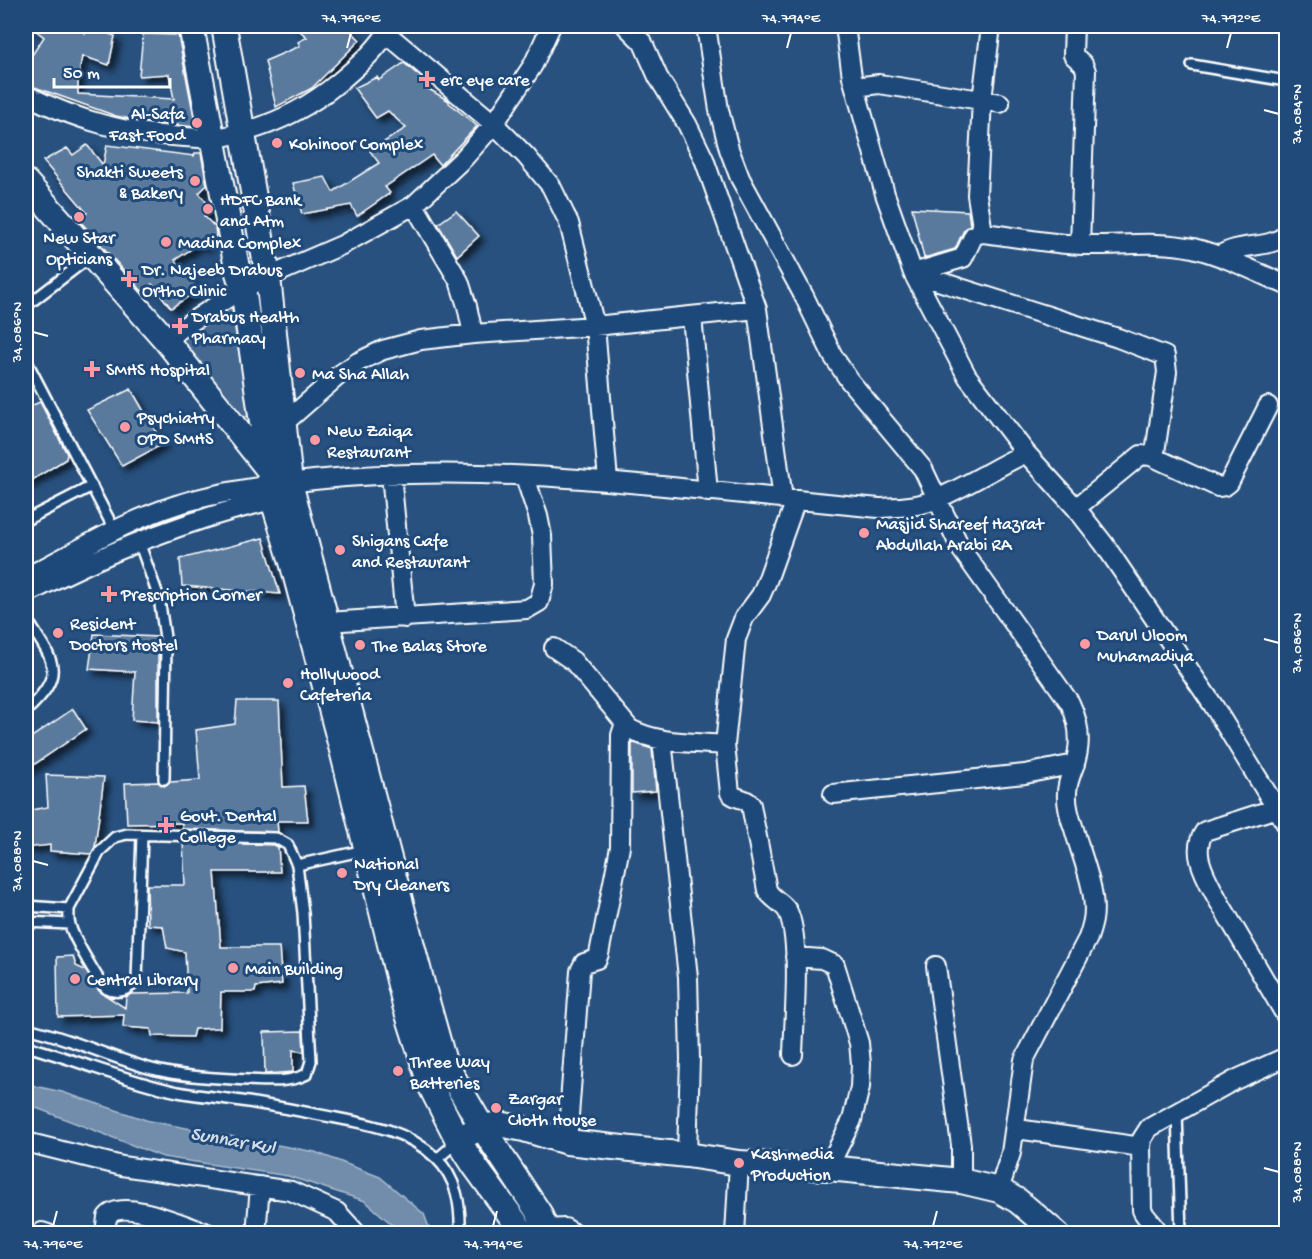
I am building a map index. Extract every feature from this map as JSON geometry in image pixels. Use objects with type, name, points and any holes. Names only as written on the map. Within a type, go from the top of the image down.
[{"type":"main road","points":[[191,26],[238,273],[243,288],[292,562],[405,1005],[431,1087],[458,1140],[474,1165],[539,1232]]},
{"type":"main road","points":[[224,26],[268,277],[283,424],[279,486]]},
{"type":"main road","points":[[26,182],[165,339],[279,486],[327,622],[444,1062],[482,1127],[539,1213],[539,1232]]},
{"type":"main road","points":[[458,1140],[482,1127],[499,1124],[556,1139],[739,1163],[828,1168],[961,1181],[999,1190],[1018,1201],[1057,1233]]},
{"type":"main road","points":[[474,1165],[501,1154],[556,1139]]},
{"type":"street","points":[[165,339],[243,288],[342,245],[414,205],[464,158],[494,124],[533,65],[551,26]]},
{"type":"street","points":[[626,26],[643,43],[658,77],[687,124],[704,159],[757,309],[790,500],[767,581],[739,630],[725,745],[729,790],[732,796],[749,802],[752,808],[767,890],[788,912],[795,957],[793,1055]]},
{"type":"street","points":[[706,26],[719,110],[729,149],[740,178],[804,296],[833,356],[849,380],[911,452],[944,495],[961,549],[1070,703],[1080,730],[1079,747],[1068,787],[1068,808],[1091,890],[1094,919],[1088,938],[1023,1060],[1011,1154],[999,1190]]},
{"type":"street","points":[[845,26],[855,87],[885,194],[913,273],[967,376],[1026,453],[1076,508],[1104,544],[1213,705],[1282,816],[1204,831],[1199,838],[1198,853],[1218,900],[1287,1016]]},
{"type":"street","points":[[984,233],[977,195],[991,101],[991,26]]},
{"type":"street","points":[[1074,26],[1073,55],[1083,63],[1086,71],[1080,245]]},
{"type":"street","points":[[26,95],[62,112],[115,128],[162,136],[214,138],[287,117],[320,98],[357,67],[389,30],[494,124],[526,156],[551,186],[569,223],[595,326],[608,481]]},
{"type":"street","points":[[855,87],[879,84],[991,101]]},
{"type":"street","points":[[414,205],[459,281],[473,334]]},
{"type":"street","points":[[913,273],[963,258],[974,235],[984,233],[1080,245],[1118,246],[1158,243],[1193,248],[1219,256],[1287,285]]},
{"type":"street","points":[[1219,256],[1232,249],[1277,241],[1287,235]]},
{"type":"street","points":[[913,273],[1095,331],[1165,356],[1167,372],[1155,452],[1151,456]]},
{"type":"street","points":[[283,424],[339,375],[358,362],[383,350],[421,340],[473,334],[595,326],[757,309]]},
{"type":"street","points":[[692,316],[708,492]]},
{"type":"street","points":[[1076,508],[1141,455],[1151,456],[1218,487],[1225,486],[1229,483],[1268,406]]},
{"type":"street","points":[[26,577],[141,517],[177,505],[201,498],[361,475],[480,473],[608,481],[879,508],[918,504],[944,495],[1026,453]]},
{"type":"street","points":[[391,474],[405,618]]},
{"type":"street","points":[[327,622],[527,609],[539,602],[544,584],[542,536],[525,477]]},
{"type":"street","points":[[26,594],[131,545],[279,486]]},
{"type":"street","points":[[554,648],[573,661],[625,723],[639,734],[662,740],[725,745]]},
{"type":"street","points":[[556,1139],[580,971],[584,963],[598,957],[620,847],[621,735],[625,723]]},
{"type":"street","points":[[662,740],[688,977],[690,1059],[687,1155]]},
{"type":"street","points":[[833,794],[1025,774],[1075,764]]},
{"type":"street","points":[[795,957],[822,959],[835,965],[859,1043],[861,1064],[856,1105],[852,1120],[828,1168]]},
{"type":"street","points":[[936,966],[962,1145],[961,1181]]},
{"type":"street","points":[[1159,1233],[1157,1228],[1145,1218],[1142,1210],[1141,1146],[1142,1139],[1149,1128],[1235,1080],[1287,1057]]},
{"type":"street","points":[[1024,1130],[1141,1146]]},
{"type":"street","points":[[26,1142],[122,1166],[291,1191],[337,1212],[357,1233]]},
{"type":"street","points":[[735,1233],[739,1163]]},
{"type":"street","points":[[256,1233],[260,1186]]},
{"type":"street","points":[[105,1233],[106,1217],[115,1211],[159,1215],[210,1233]]},
{"type":"street","points":[[539,1232],[566,1228],[575,1233]]},
{"type":"lane","points":[[1192,65],[1287,81]]},
{"type":"lane","points":[[26,306],[90,257]]},
{"type":"lane","points":[[26,360],[115,530],[131,545],[159,598],[166,644],[164,779]]},
{"type":"lane","points":[[26,520],[92,486]]},
{"type":"lane","points":[[26,618],[48,653],[52,676],[48,688],[26,711]]},
{"type":"lane","points":[[26,1028],[57,1035],[146,1067],[198,1077],[272,1081],[307,1074],[311,1061],[303,913],[297,865],[288,845],[276,838],[126,834],[108,842],[100,851],[69,909],[70,924],[102,985],[114,991],[122,991],[130,988],[137,981],[142,835]]},
{"type":"lane","points":[[297,865],[366,850]]},
{"type":"lane","points":[[26,906],[69,909]]},
{"type":"lane","points":[[26,922],[70,924]]},
{"type":"lane","points":[[26,1046],[148,1085],[182,1093],[299,1111],[389,1129],[407,1137],[437,1159],[449,1176],[461,1212],[460,1233]]},
{"type":"lane","points":[[1177,1113],[1181,1233]]},
{"type":"lane","points":[[437,1159],[458,1140]]},
{"type":"shaded area","points":[[231,306],[250,416],[240,417],[179,339]]},
{"type":"water","name":"Sunnar Kul","points":[[26,1084],[62,1092],[149,1121],[315,1152],[380,1177],[424,1214],[431,1233],[402,1233],[365,1201],[288,1176],[163,1157],[26,1104]]},
{"type":"building","points":[[30,26],[75,26],[85,33],[87,26],[115,36],[109,65],[82,56],[78,94],[174,99],[169,74],[139,76],[143,34],[178,35],[196,127],[144,122],[116,116],[26,84],[26,64],[44,37]]},
{"type":"building","points":[[294,26],[346,26],[360,40],[312,88],[276,107],[265,61],[300,46],[298,42],[307,37]]},
{"type":"building","points":[[404,63],[430,85],[427,88],[449,101],[477,126],[440,165],[432,155],[385,187],[390,193],[357,216],[351,205],[302,214],[293,183],[325,177],[333,192],[379,163],[370,151],[406,128],[388,111],[376,118],[354,88],[377,77],[379,80]]},
{"type":"building","points":[[87,145],[103,165],[107,145],[194,156],[195,153],[201,153],[207,185],[199,193],[211,208],[212,211],[204,216],[215,227],[216,236],[205,247],[202,242],[175,260],[198,290],[171,308],[152,284],[142,291],[79,220],[87,213],[43,161],[67,148],[73,155]]},
{"type":"building","points":[[912,208],[968,211],[970,225],[964,230],[955,249],[924,258]]},
{"type":"building","points":[[456,211],[479,236],[457,256],[438,224]]},
{"type":"building","name":"Psychiatry OPD SMHS","points":[[131,389],[163,444],[122,466],[87,410]]},
{"type":"building","points":[[40,402],[67,454],[66,459],[26,484],[26,408]]},
{"type":"building","points":[[263,538],[280,594],[182,586],[180,559]]},
{"type":"building","points":[[94,634],[158,637],[158,722],[132,720],[135,672],[89,669]]},
{"type":"building","points":[[237,701],[279,701],[283,787],[304,786],[308,821],[277,821],[278,832],[182,829],[182,823],[127,824],[125,783],[158,782],[164,786],[170,782],[200,780],[196,730],[235,724]]},
{"type":"building","points":[[73,709],[86,729],[26,770],[26,741]]},
{"type":"building","points":[[632,744],[652,749],[656,791],[632,793]]},
{"type":"building","points":[[46,775],[104,777],[95,847],[91,854],[50,851],[50,845],[26,848],[26,811],[48,807]]},
{"type":"building","name":"Main Building","points":[[183,842],[278,847],[280,872],[215,872],[221,947],[279,947],[282,984],[256,987],[255,992],[221,992],[220,1028],[194,1029],[192,1037],[152,1036],[151,1029],[123,1027],[124,1015],[58,1017],[57,957],[73,956],[76,966],[85,970],[99,991],[125,1008],[126,997],[131,994],[187,993],[185,952],[167,948],[163,926],[148,925],[147,885],[185,885]]},
{"type":"building","points":[[303,1031],[304,1052],[293,1050],[293,1072],[265,1074],[264,1032]]},
{"type":"place","name":"erc eye care","points":[[427,79]]},
{"type":"place","name":"Al-Safa Fast Food","points":[[197,123]]},
{"type":"place","name":"Kohinoor Complex","points":[[277,143]]},
{"type":"place","name":"Shakti Sweets & Bakery","points":[[195,181]]},
{"type":"place","name":"HDFC Bank and Atm","points":[[208,209]]},
{"type":"place","name":"New Star Opticians","points":[[79,217]]},
{"type":"place","name":"Madina Complex","points":[[166,242]]},
{"type":"place","name":"Dr. Najeeb Drabus Ortho Clinic","points":[[129,279]]},
{"type":"place","name":"Drabus Health Pharmacy","points":[[180,326]]},
{"type":"place","name":"SMHS Hospital","points":[[92,369]]},
{"type":"place","name":"Ma Sha Allah","points":[[300,373]]},
{"type":"place","name":"Psychiatry OPD SMHS","points":[[125,427]]},
{"type":"place","name":"New Zaiqa Restaurant","points":[[315,440]]},
{"type":"place","name":"Masjid Shareef Hazrat Abdullah Arabi RA","points":[[864,533]]},
{"type":"place","name":"Shigans Cafe and Restaurant","points":[[340,550]]},
{"type":"place","name":"Prescription Corner","points":[[109,594]]},
{"type":"place","name":"Resident Doctors Hostel","points":[[58,633]]},
{"type":"place","name":"Darul Uloom Muhamadiya","points":[[1085,644]]},
{"type":"place","name":"The Balas Store","points":[[360,645]]},
{"type":"place","name":"Hollywood Cafeteria","points":[[288,683]]},
{"type":"place","name":"Govt. Dental College","points":[[166,825]]},
{"type":"place","name":"National Dry Cleaners","points":[[342,873]]},
{"type":"place","name":"Main Building","points":[[233,968]]},
{"type":"place","name":"Central Library","points":[[75,979]]},
{"type":"place","name":"Three Way Batteries","points":[[398,1071]]},
{"type":"place","name":"Zargar Cloth House","points":[[496,1108]]},
{"type":"place","name":"Kashmedia Production","points":[[739,1163]]}]
